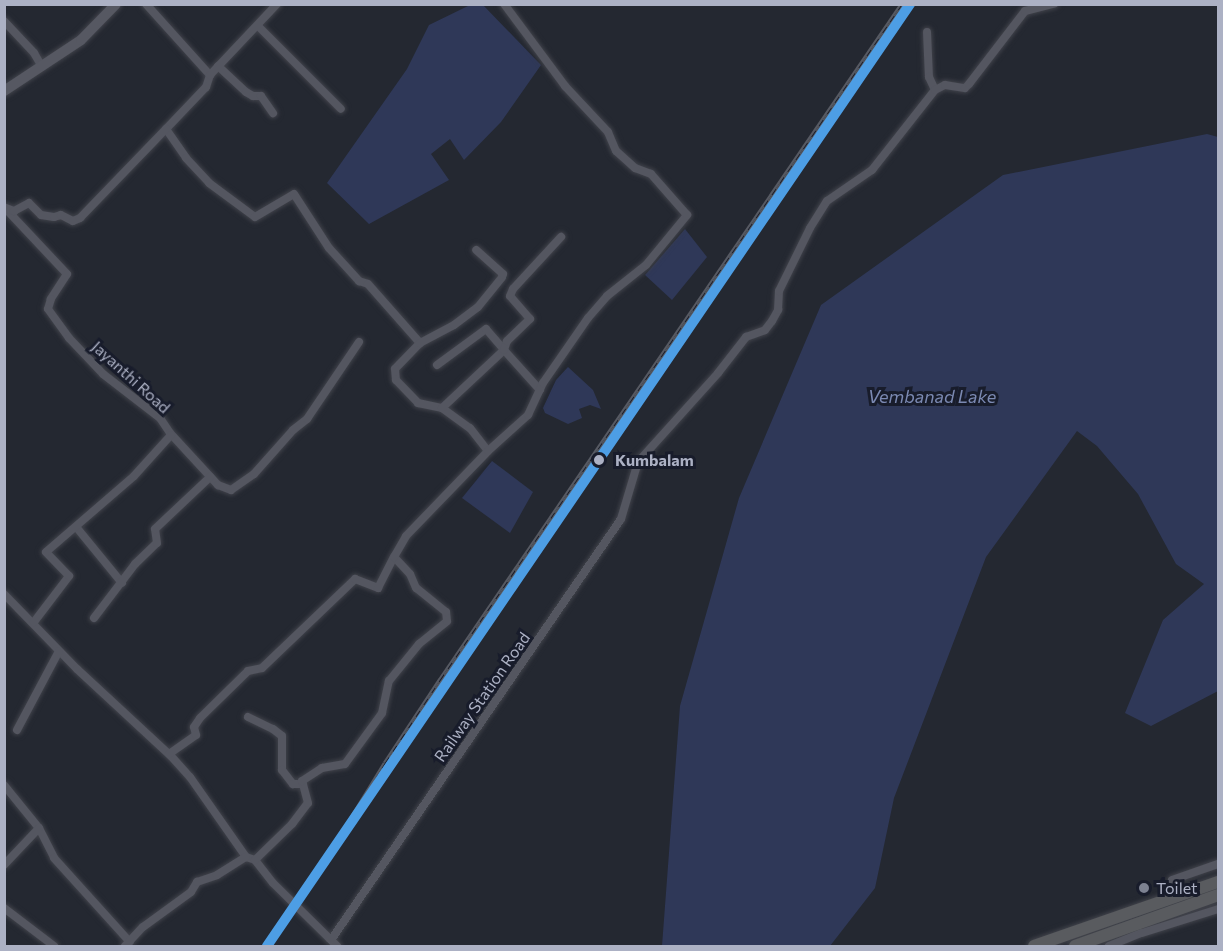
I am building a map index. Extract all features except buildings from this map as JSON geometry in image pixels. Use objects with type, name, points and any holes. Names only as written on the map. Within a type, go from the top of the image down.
[{"type":"highway","points":[[1034,946],[1218,882]]},
{"type":"highway","points":[[1075,946],[1218,896]]},
{"type":"main road","points":[[4,91],[81,40],[105,8],[116,4]]},
{"type":"street","points":[[146,4],[210,75]]},
{"type":"street","points":[[5,207],[14,211],[29,202],[41,215],[54,217],[61,215],[73,221],[80,218],[206,87],[210,75],[277,4]]},
{"type":"street","points":[[169,754],[196,735],[194,727],[200,718],[248,671],[262,668],[355,579],[378,588],[406,536],[488,451],[528,415],[540,390],[588,318],[607,296],[646,265],[687,215],[651,174],[635,168],[616,151],[608,132],[565,86],[504,4]]},
{"type":"street","points":[[927,32],[929,77],[935,90],[945,85],[965,88],[1025,11],[1054,4]]},
{"type":"street","points":[[4,21],[34,53],[42,66]]},
{"type":"street","points":[[258,26],[341,109]]},
{"type":"street","points":[[218,66],[246,92],[253,96],[261,96],[273,113]]},
{"type":"street","name":"Railway Station Road","points":[[334,943],[621,519],[638,462],[667,426],[718,373],[746,337],[765,330],[778,310],[779,291],[810,228],[827,201],[872,170],[935,90]]},
{"type":"street","points":[[166,129],[186,158],[209,183],[255,217],[294,194],[329,248],[359,281],[368,284],[420,343]]},
{"type":"street","name":"Jayanthi Road","points":[[5,207],[67,274],[51,299],[48,309],[69,338],[103,374],[160,418],[171,435],[210,477],[231,490],[254,474],[293,430],[307,419],[359,342]]},
{"type":"street","points":[[442,408],[504,350],[507,340],[530,319],[510,296],[513,289],[561,237]]},
{"type":"street","points":[[476,250],[503,274],[502,277],[478,307],[420,343],[395,369],[396,380],[417,403],[442,408],[470,429],[488,451]]},
{"type":"street","points":[[436,365],[486,329],[540,390]]},
{"type":"street","points":[[34,622],[69,576],[46,552],[77,528],[134,476],[171,435]]},
{"type":"street","points":[[94,618],[135,564],[157,543],[155,529],[210,477]]},
{"type":"street","points":[[77,528],[122,583]]},
{"type":"street","points":[[255,860],[291,824],[308,802],[302,781],[322,768],[345,764],[382,713],[389,681],[419,644],[447,621],[446,612],[416,588],[410,574],[394,557]]},
{"type":"street","points":[[4,594],[34,622],[59,651],[169,754],[190,777],[246,857],[255,860],[273,883],[334,943]]},
{"type":"street","points":[[17,730],[59,651]]},
{"type":"street","points":[[248,717],[282,736],[282,771],[293,784],[303,784]]},
{"type":"street","points":[[4,785],[39,828],[54,858],[127,944],[143,927],[191,892],[197,882],[218,875],[246,857]]},
{"type":"street","points":[[4,865],[39,828]]},
{"type":"street","points":[[1172,880],[1218,864]]},
{"type":"street","points":[[4,908],[54,946]]},
{"type":"street","points":[[1109,946],[1218,909]]},
{"type":"water","points":[[470,5],[483,5],[541,65],[501,122],[464,160],[450,139],[431,154],[449,180],[369,224],[327,183],[407,69],[429,25]]},
{"type":"water","name":"Vembanad Lake","points":[[1207,134],[1218,137],[1218,691],[1151,726],[1125,713],[1163,620],[1204,584],[1176,564],[1138,494],[1097,446],[1077,431],[986,557],[894,798],[875,888],[830,946],[662,946],[680,706],[739,498],[821,305],[1003,175]]},
{"type":"water","points":[[685,229],[707,257],[672,300],[645,275]]},
{"type":"water","points":[[568,367],[593,390],[601,409],[590,405],[579,409],[582,418],[568,424],[545,413],[543,408],[556,380]]},
{"type":"water","points":[[492,461],[533,492],[510,533],[462,498]]},
{"type":"railway","points":[[338,840],[440,680],[902,4]]},
{"type":"transit line","points":[[267,946],[910,4]]},
{"type":"place","name":"Kumbalam","points":[[599,460]]},
{"type":"place","name":"Toilet","points":[[1144,888]]}]
